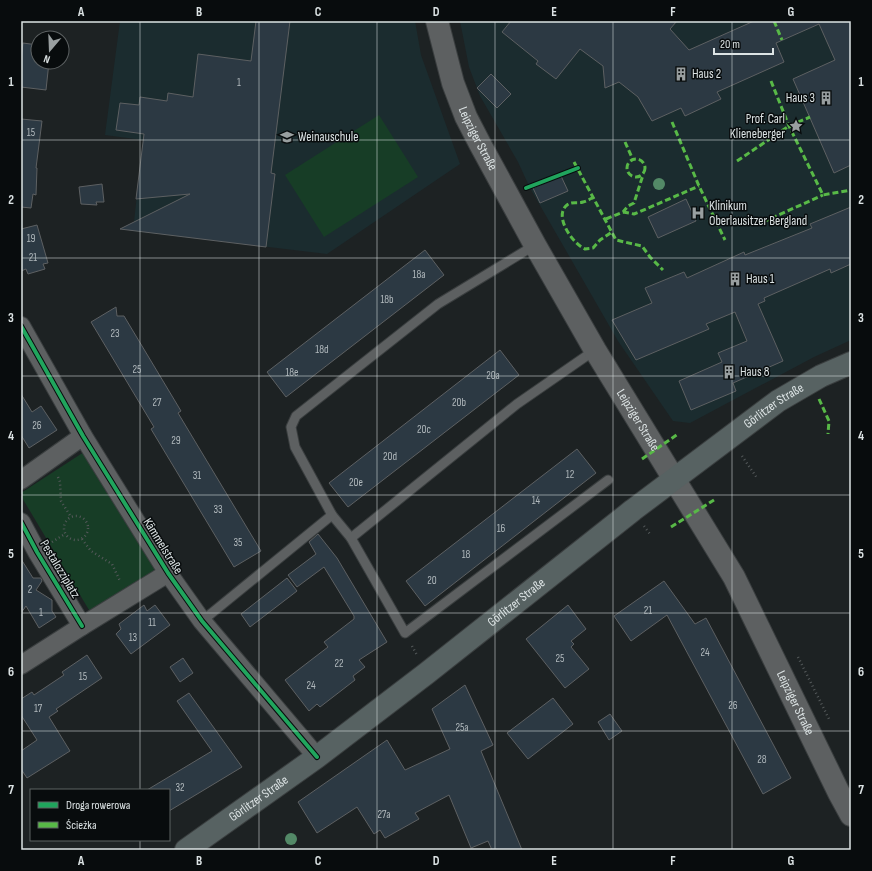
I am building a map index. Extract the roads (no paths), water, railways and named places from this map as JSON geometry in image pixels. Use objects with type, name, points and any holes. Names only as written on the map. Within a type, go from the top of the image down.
[{"type":"main road","name":"Leipziger Straße","points":[[437,21],[453,83],[466,117],[535,245],[595,350],[734,577],[838,794],[851,814]]},
{"type":"main road","name":"Görlitzer Straße","points":[[186,850],[317,757],[427,674],[674,478],[778,401],[821,376],[851,363]]},
{"type":"street","name":"Kämmelstraße","points":[[21,326],[82,436],[168,573],[202,621],[317,757]]},
{"type":"street","points":[[21,480],[82,436]]},
{"type":"street","name":"Pestalozziplatz","points":[[21,522],[37,552],[82,626]]},
{"type":"street","points":[[21,665],[168,573]]},
{"type":"lane","points":[[535,245],[438,304],[296,416],[291,428],[295,447],[332,515],[351,538],[405,633],[608,480]]},
{"type":"lane","points":[[351,538],[517,404],[595,350]]},
{"type":"lane","points":[[202,621],[332,515]]},
{"type":"place","name":"Haus 2","points":[[681,74]]},
{"type":"place","name":"Haus 3","points":[[826,98]]},
{"type":"place","name":"Prof. Carl Klieneberger","points":[[796,126]]},
{"type":"place","name":"Weinauschule","points":[[287,137]]},
{"type":"place","name":"Klinikum Oberlausitzer Bergland","points":[[698,213]]},
{"type":"place","name":"Haus 1","points":[[735,279]]},
{"type":"place","name":"Haus 8","points":[[729,372]]}]
